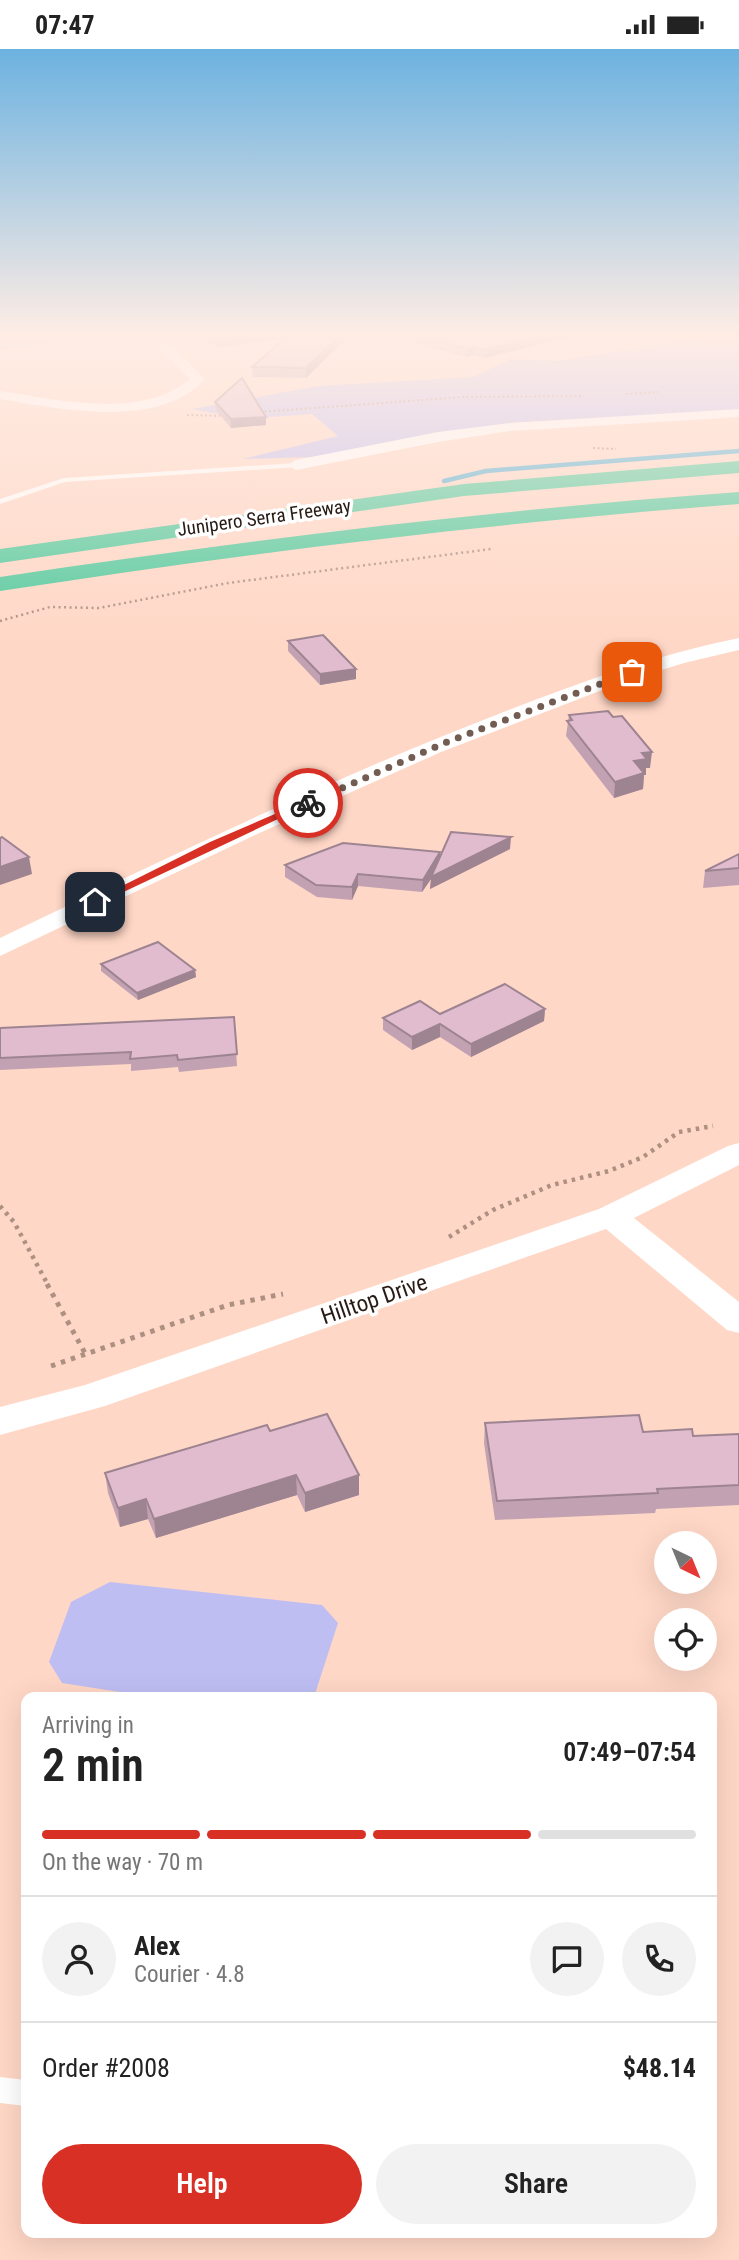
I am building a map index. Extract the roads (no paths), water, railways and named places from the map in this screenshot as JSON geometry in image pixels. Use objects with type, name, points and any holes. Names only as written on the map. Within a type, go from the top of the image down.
[{"type":"highway","name":"Junipero Serra Freeway","points":[[0,556],[464,490],[739,467]]},
{"type":"highway","name":"Junipero Serra Freeway","points":[[0,585],[268,544],[394,529],[739,498]]},
{"type":"street","points":[[296,465],[453,437]]},
{"type":"street","points":[[0,948],[214,844],[447,742],[645,668],[739,644]]},
{"type":"street","name":"Hilltop Drive","points":[[0,1421],[92,1397],[611,1216],[739,1153]]},
{"type":"street","points":[[611,1216],[739,1321]]},
{"type":"lane","points":[[0,502],[64,480],[296,465]]},
{"type":"lane","points":[[0,2090],[21,2092]]},
{"type":"waterway","points":[[444,481],[486,471],[739,451]]}]
